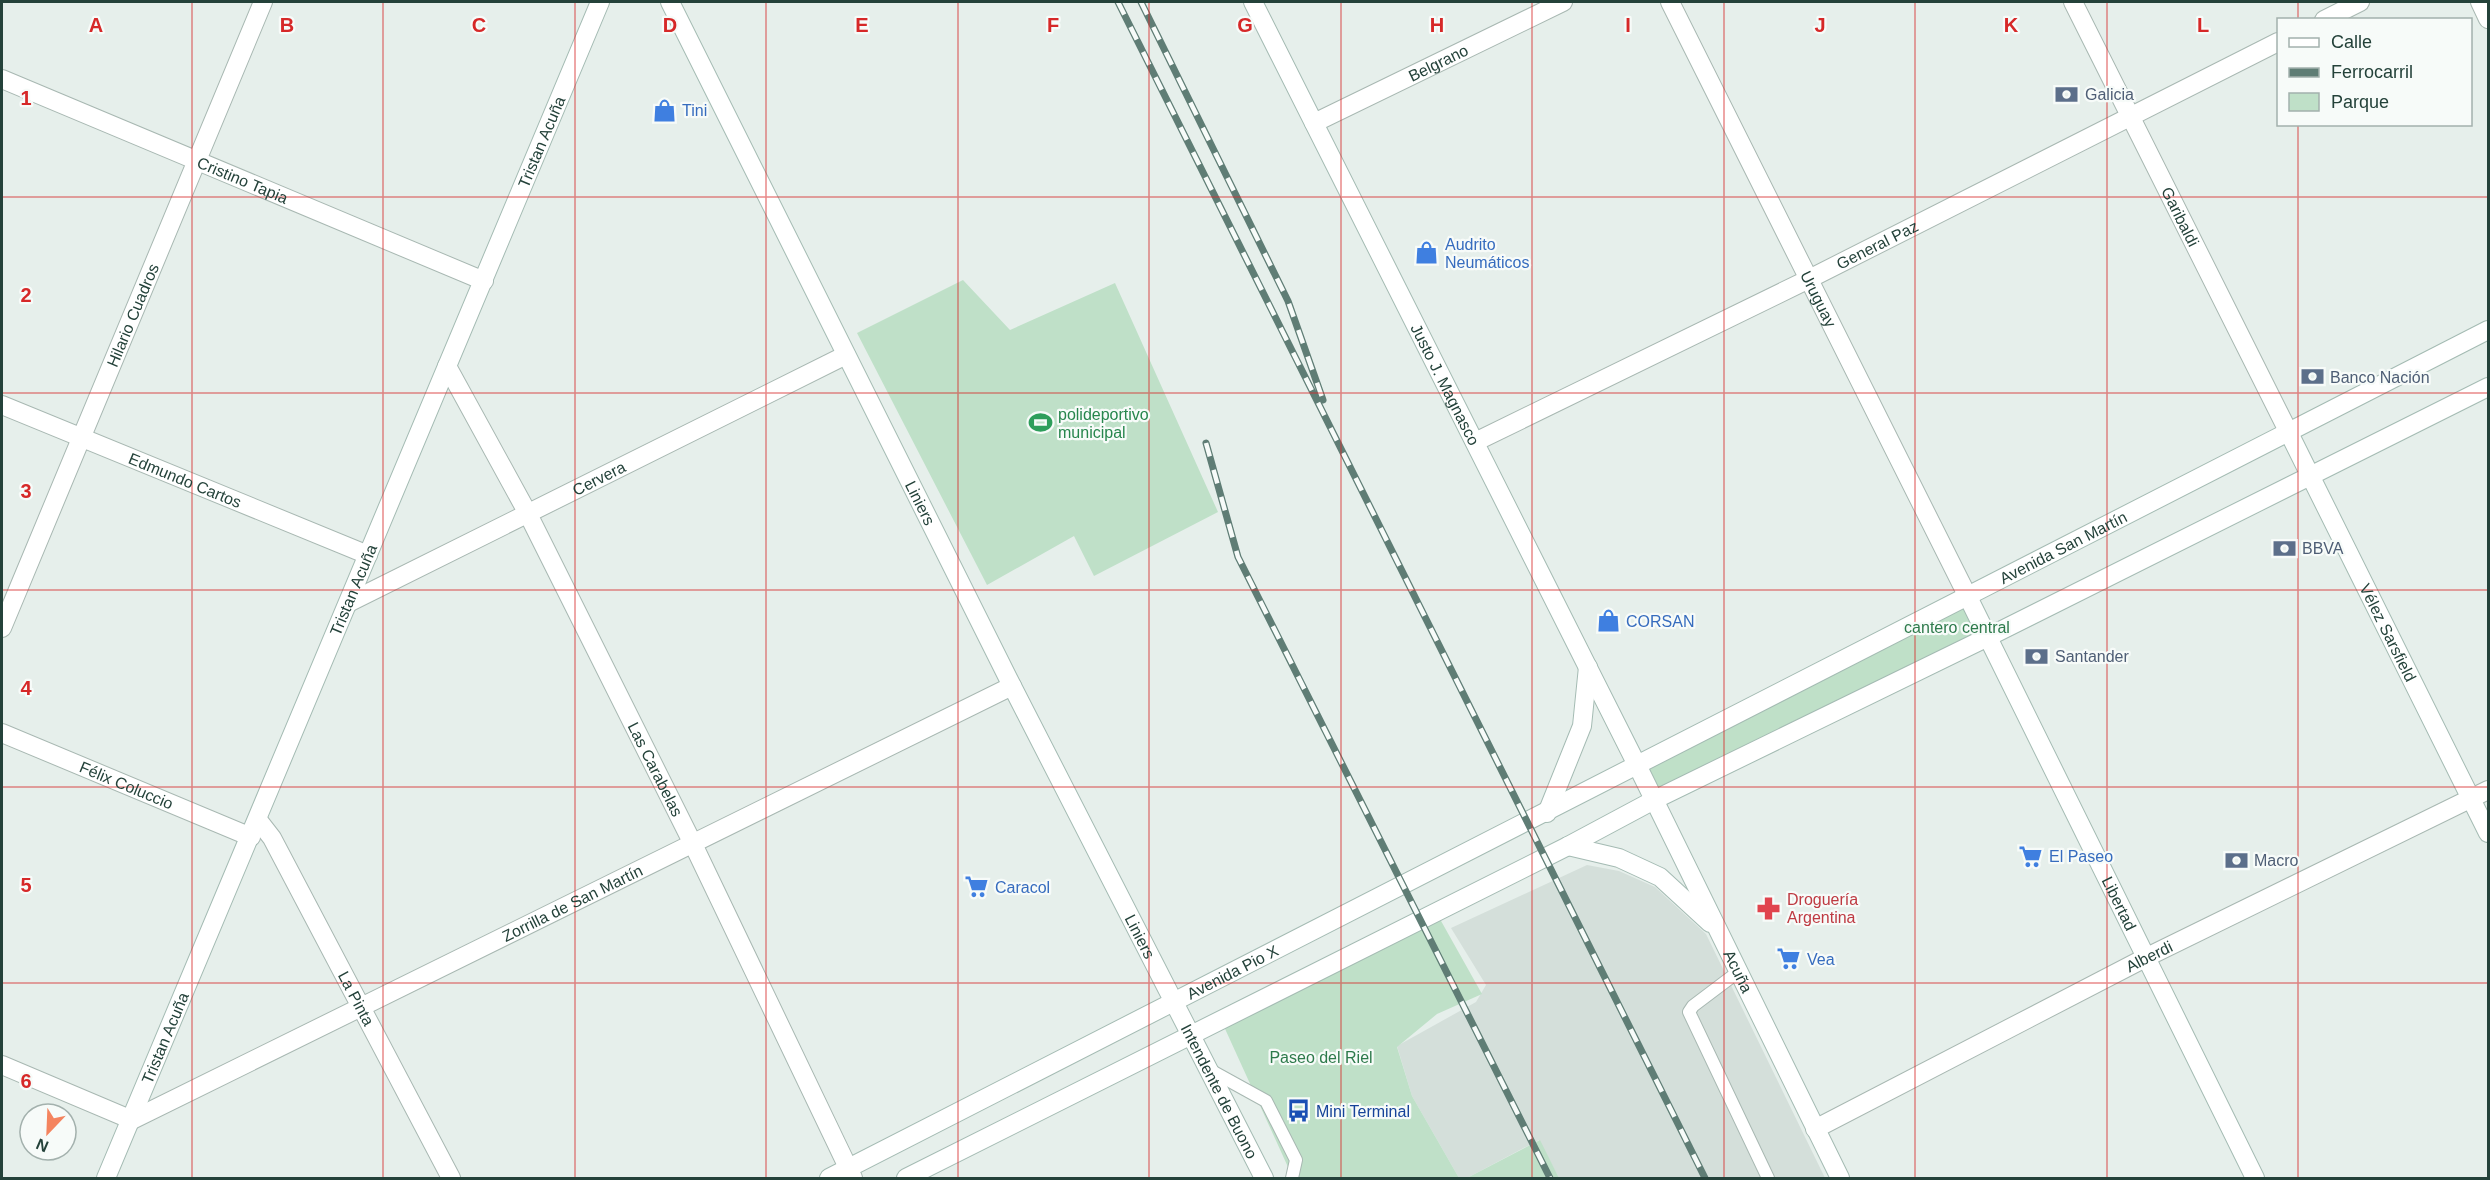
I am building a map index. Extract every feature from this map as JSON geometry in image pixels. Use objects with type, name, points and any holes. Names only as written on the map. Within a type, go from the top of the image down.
[{"type":"main road","name":"Hilario Cuadros","points":[[2,628],[263,2]]},
{"type":"main road","name":"Tristan Acuña","points":[[106,1179],[600,2]]},
{"type":"main road","name":"Liniers","points":[[670,2],[1012,686],[1175,1002]]},
{"type":"main road","name":"Justo J. Magnasco","points":[[1253,2],[1637,765]]},
{"type":"main road","name":"Belgrano","points":[[1314,123],[1563,2]]},
{"type":"main road","name":"Uruguay","points":[[1670,2],[1967,596]]},
{"type":"main road","name":"Garibaldi","points":[[2073,2],[2288,431]]},
{"type":"main road","points":[[2328,18],[2360,2]]},
{"type":"main road","points":[[2480,2],[2488,19]]},
{"type":"main road","name":"General Paz","points":[[1475,442],[1809,279],[2277,43]]},
{"type":"main road","name":"Cristino Tapia","points":[[2,80],[484,281]]},
{"type":"main road","name":"Avenida San Martín","points":[[1637,765],[2488,330]]},
{"type":"main road","name":"Cervera","points":[[350,602],[526,512],[846,356]]},
{"type":"main road","name":"Las Carabelas","points":[[447,366],[526,512],[693,844],[851,1174]]},
{"type":"main road","points":[[906,1179],[1568,846],[1654,800],[2312,478],[2488,387]]},
{"type":"main road","name":"Edmundo Cartos","points":[[2,405],[80,439],[368,555]]},
{"type":"main road","name":"Vélez Sarsfield","points":[[2288,431],[2488,833]]},
{"type":"main road","name":"Libertad","points":[[1967,596],[2255,1179]]},
{"type":"main road","points":[[1547,813],[1582,726],[1588,667]]},
{"type":"main road","name":"Zorrilla de San Martín","points":[[132,1120],[1012,686]]},
{"type":"main road","name":"Félix Coluccio","points":[[2,733],[251,837]]},
{"type":"main road","name":"Acuña","points":[[1637,765],[1840,1179]]},
{"type":"main road","name":"Avenida Pio X","points":[[829,1179],[851,1174],[1175,1002],[1637,765]]},
{"type":"main road","name":"Alberdi","points":[[1815,1129],[2145,958],[2488,790]]},
{"type":"main road","name":"La Pinta","points":[[258,820],[272,838],[452,1179]]},
{"type":"main road","points":[[1568,846],[1619,858],[1660,878],[1718,930]]},
{"type":"main road","name":"Intendente de Buono","points":[[1175,1002],[1264,1179]]},
{"type":"main road","points":[[2,1065],[132,1120]]},
{"type":"lane","points":[[1738,972],[1693,1006],[1689,1012],[1768,1179]]},
{"type":"lane","points":[[1208,1069],[1266,1101],[1296,1160],[1292,1179]]},
{"type":"shaded area","points":[[1587,865],[1619,871],[1655,887],[1706,934],[1825,1178],[1559,1178],[1539,1140],[1467,1178],[1459,1178],[1412,1096],[1397,1046],[1476,1002],[1486,985],[1451,928]]},
{"type":"green space","name":"polideportivo municipal","points":[[963,280],[1010,330],[1115,283],[1218,512],[1094,576],[1074,536],[987,585],[857,333]]},
{"type":"green space","name":"cantero central","points":[[1967,595],[1988,637],[1654,800],[1637,765]]},
{"type":"green space","name":"Paseo del Riel","points":[[1436,912],[1482,994],[1437,1014],[1397,1047],[1412,1096],[1459,1178],[1293,1178],[1221,1020]]},
{"type":"green space","points":[[1540,1140],[1559,1178],[1467,1178]]},
{"type":"railway","points":[[1118,2],[1705,1178]]},
{"type":"railway","points":[[1141,2],[1288,301],[1323,400]]},
{"type":"railway","points":[[1206,443],[1238,557],[1550,1178]]},
{"type":"place","name":"Galicia","points":[[2067,94]]},
{"type":"place","name":"Tini","points":[[664,110]]},
{"type":"place","name":"Audrito Neumáticos","points":[[1427,253]]},
{"type":"place","name":"Banco Nación","points":[[2312,377]]},
{"type":"place","name":"polideportivo municipal","points":[[1040,423]]},
{"type":"place","name":"BBVA","points":[[2284,548]]},
{"type":"place","name":"CORSAN","points":[[1608,621]]},
{"type":"place","name":"Santander","points":[[2037,656]]},
{"type":"place","name":"El Paseo","points":[[2031,856]]},
{"type":"place","name":"Macro","points":[[2236,860]]},
{"type":"place","name":"Caracol","points":[[977,887]]},
{"type":"place","name":"Droguería Argentina","points":[[1769,908]]},
{"type":"place","name":"Vea","points":[[1789,959]]},
{"type":"place","name":"Mini Terminal","points":[[1298,1111]]}]
